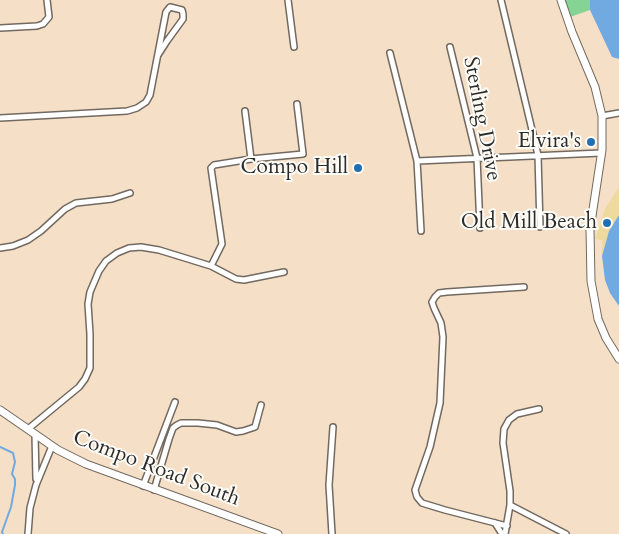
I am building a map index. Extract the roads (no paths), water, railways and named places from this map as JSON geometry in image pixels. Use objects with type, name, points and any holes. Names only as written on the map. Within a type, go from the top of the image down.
[{"type":"street","points":[[0,28],[43,24],[48,17],[46,0]]},
{"type":"street","points":[[289,0],[294,47]]},
{"type":"street","points":[[501,0],[538,155],[540,227]]},
{"type":"street","points":[[561,0],[595,87],[602,116],[601,153],[590,229],[591,282],[598,319],[606,338],[619,359]]},
{"type":"street","points":[[0,118],[127,111],[137,108],[146,102],[150,95],[166,12],[170,8],[182,10],[183,20],[158,55]]},
{"type":"street","name":"Sterling Drive","points":[[450,47],[477,158],[480,228]]},
{"type":"street","points":[[390,53],[417,161],[421,231]]},
{"type":"street","points":[[211,266],[222,244],[211,168],[214,165],[251,159],[303,154],[297,104]]},
{"type":"street","points":[[245,111],[251,159]]},
{"type":"street","points":[[602,116],[619,113]]},
{"type":"street","points":[[417,161],[601,153]]},
{"type":"street","points":[[0,248],[13,246],[28,240],[65,209],[76,204],[112,199],[130,193]]},
{"type":"street","points":[[28,429],[79,387],[85,379],[90,368],[88,304],[90,292],[106,261],[117,253],[128,248],[141,247],[159,250],[211,266],[236,279],[244,280],[284,272]]},
{"type":"street","points":[[507,526],[422,503],[415,494],[415,486],[430,447],[440,403],[443,337],[441,324],[432,302],[440,293],[524,287]]},
{"type":"street","points":[[143,486],[175,402]]},
{"type":"street","points":[[154,490],[169,439],[176,425],[181,423],[198,423],[236,432],[243,431],[255,427],[261,405]]},
{"type":"street","points":[[494,523],[504,534],[510,505],[510,491],[503,443],[504,429],[509,420],[517,414],[539,409]]},
{"type":"street","name":"Compo Road South","points":[[0,410],[52,446],[86,464],[278,534]]},
{"type":"street","points":[[332,534],[328,485],[333,427]]},
{"type":"street","points":[[35,434],[36,485]]},
{"type":"street","points":[[28,534],[30,508],[36,485],[52,446]]},
{"type":"street","points":[[510,505],[566,534]]},
{"type":"water","points":[[590,0],[619,0],[619,59],[612,57],[590,10]]},
{"type":"water","points":[[619,215],[619,306],[610,293],[605,280],[602,256],[609,231]]},
{"type":"waterway","points":[[0,447],[13,453],[15,462],[12,474],[15,479],[15,485],[3,534]]},
{"type":"place","name":"Elvira's","points":[[591,142]]},
{"type":"place","name":"Compo Hill","points":[[358,168]]},
{"type":"place","name":"Old Mill Beach","points":[[607,223]]}]
